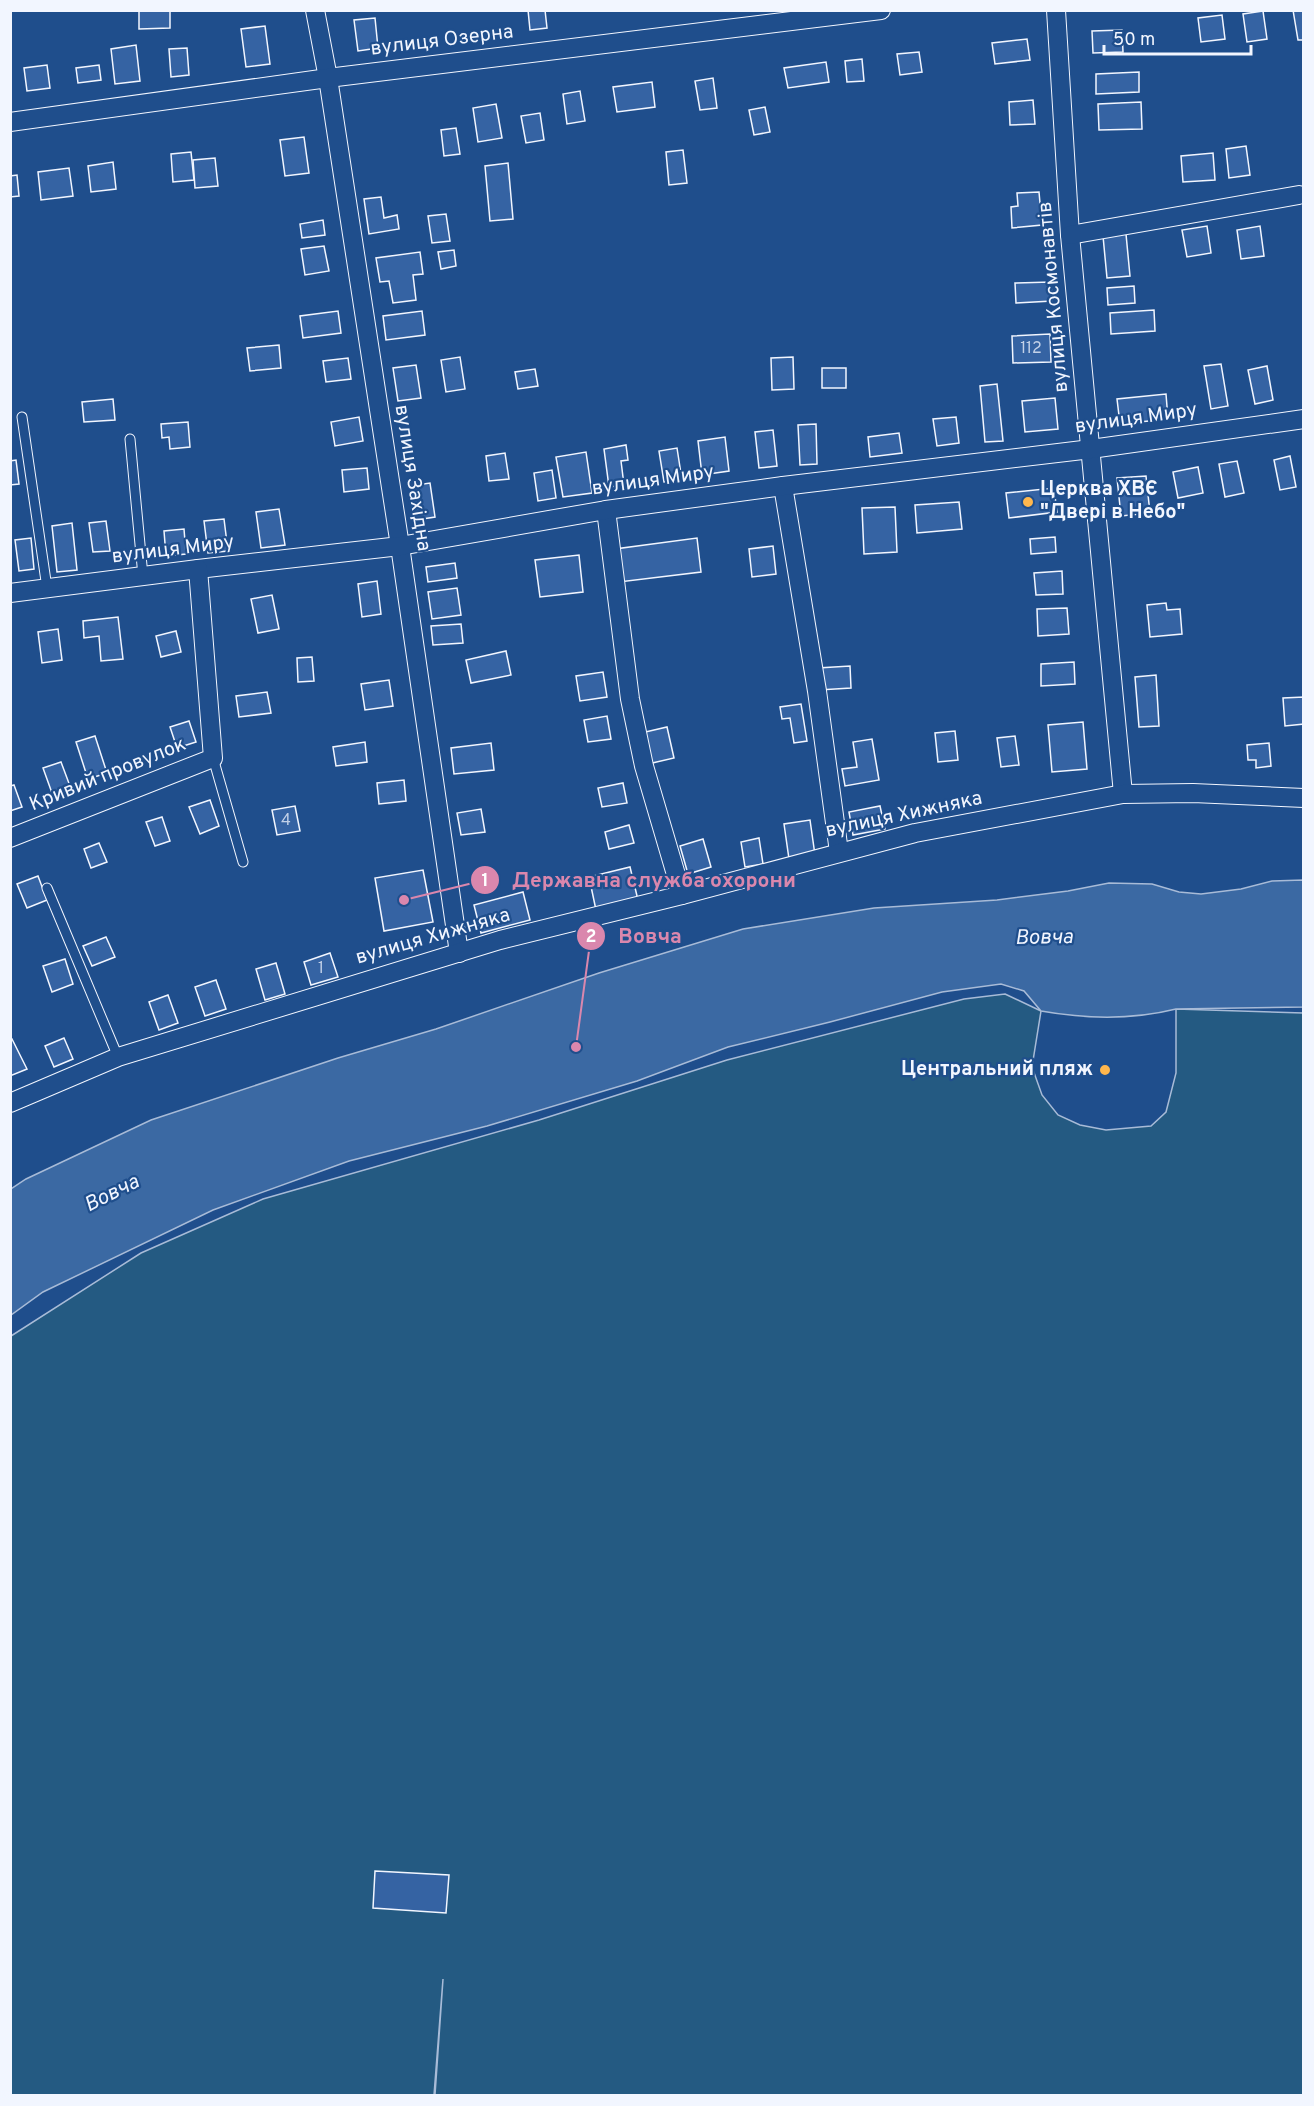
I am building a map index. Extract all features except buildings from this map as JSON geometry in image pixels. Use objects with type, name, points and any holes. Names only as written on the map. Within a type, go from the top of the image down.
[{"type":"street","name":"вулиця Західна","points":[[315,10],[328,78],[400,546],[459,953]]},
{"type":"street","name":"вулиця Озерна","points":[[10,122],[328,78],[881,10]]},
{"type":"street","name":"вулиця Космонавтів","points":[[1056,10],[1070,235],[1123,794]]},
{"type":"street","points":[[1070,235],[1299,195]]},
{"type":"street","name":"вулиця Миру","points":[[10,593],[400,546],[606,510],[1304,419]]},
{"type":"street","points":[[783,486],[817,691],[839,852]]},
{"type":"street","points":[[606,510],[630,699],[644,766],[682,895]]},
{"type":"street","name":"Кривий провулок","points":[[10,838],[213,758],[198,569]]},
{"type":"street","name":"вулиця Хижняка","points":[[10,1103],[118,1057],[500,940],[682,895],[915,832],[1123,794],[1193,793],[1304,798]]},
{"type":"lane","points":[[22,417],[47,588]]},
{"type":"lane","points":[[130,439],[143,576]]},
{"type":"lane","points":[[213,758],[243,862]]},
{"type":"lane","points":[[48,888],[118,1057]]},
{"type":"shaded area","points":[[1005,994],[1041,1011],[1032,1067],[1042,1095],[1058,1115],[1080,1125],[1106,1130],[1151,1126],[1166,1112],[1176,1073],[1176,1009],[1303,1013],[1303,2095],[435,2095],[443,1979],[434,2095],[11,2096],[11,1336],[141,1253],[263,1199],[539,1120],[727,1060],[964,999]]},
{"type":"water","points":[[1303,880],[1303,1007],[1176,1009],[1126,1017],[1092,1017],[1041,1011],[1024,991],[1001,984],[942,992],[728,1047],[637,1081],[487,1126],[349,1161],[213,1210],[43,1292],[11,1315],[11,1189],[26,1179],[151,1120],[338,1058],[436,1029],[599,973],[743,929],[874,908],[997,900],[1109,883],[1152,884],[1179,892],[1201,894],[1241,889],[1272,881]]},
{"type":"place","name":"Церква ХВЄ \"Двері в Небо\"","points":[[1028,502]]},
{"type":"place","name":"Державна служба охорони","points":[[404,900]]},
{"type":"place","name":"Вовча","points":[[576,1047]]},
{"type":"place","name":"Центральний пляж","points":[[1105,1070]]}]
